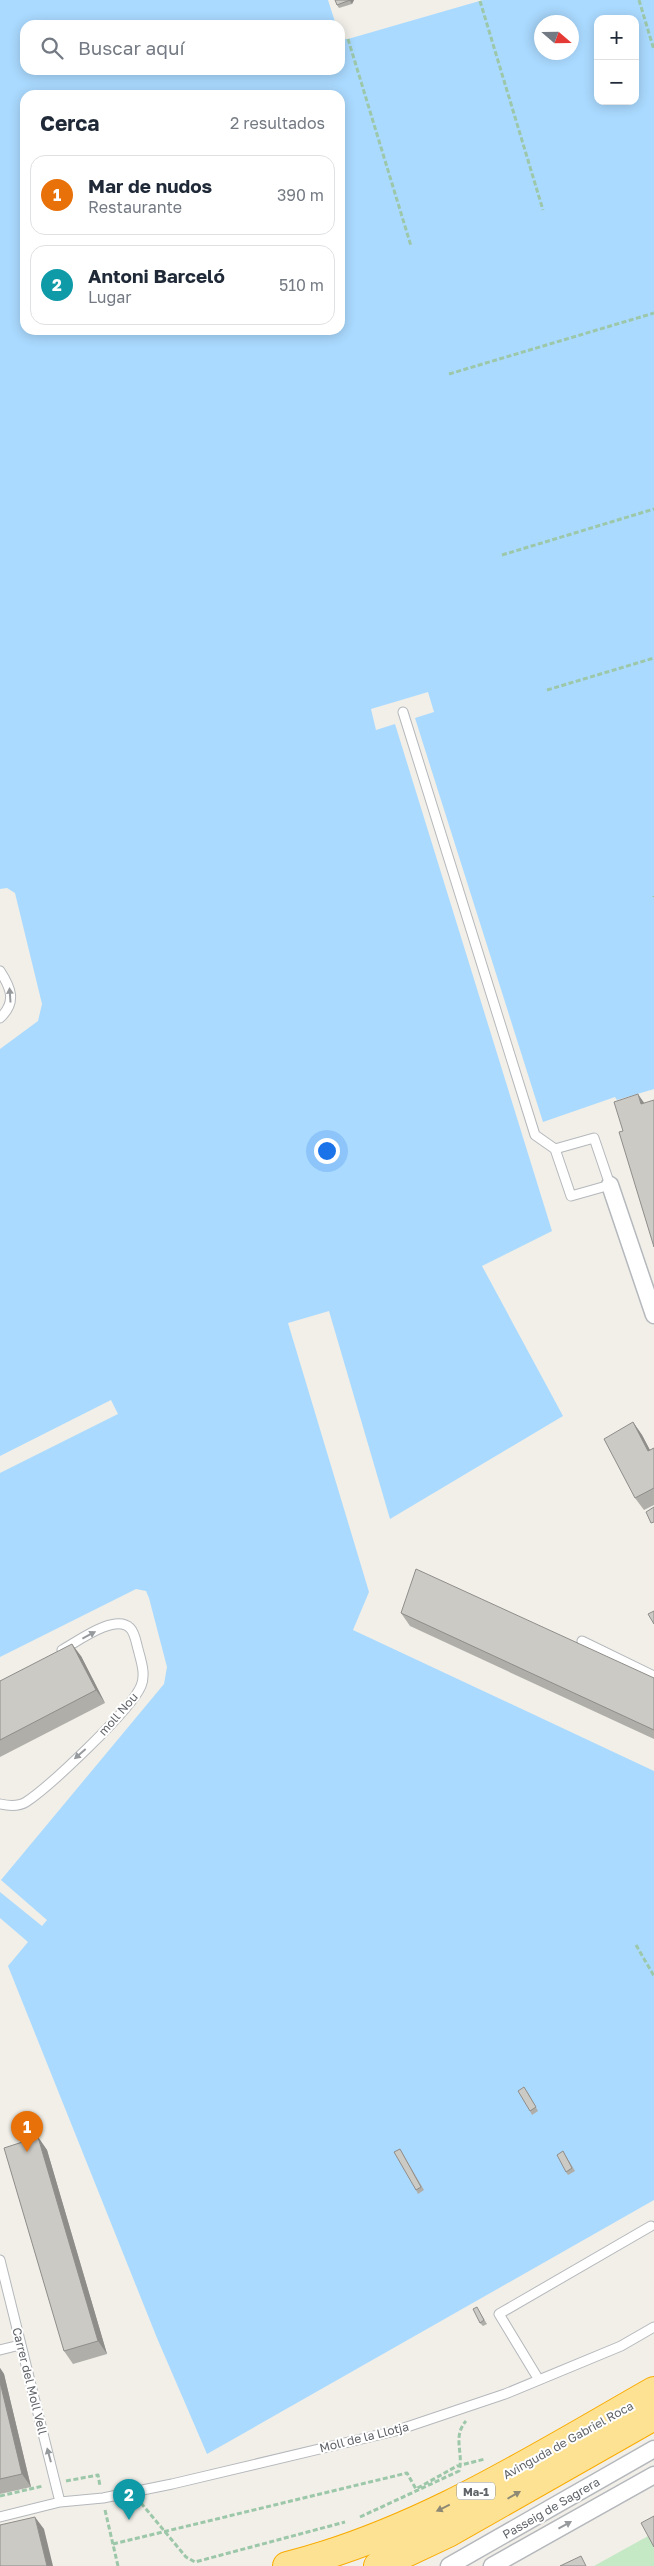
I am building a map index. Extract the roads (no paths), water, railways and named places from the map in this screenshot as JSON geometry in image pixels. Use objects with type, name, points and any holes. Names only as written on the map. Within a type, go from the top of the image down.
[{"type":"highway","name":"Avinguda de Gabriel Roca","points":[[287,2566],[338,2551],[395,2530],[452,2504],[654,2391]]},
{"type":"highway","name":"Avinguda de Gabriel Roca","points":[[378,2566],[448,2533],[654,2416]]},
{"type":"street","points":[[610,1185],[654,1315]]},
{"type":"street","name":"Passeig de Sagrera","points":[[449,2566],[654,2449]]},
{"type":"street","name":"Passeig de Sagrera","points":[[492,2566],[654,2475]]},
{"type":"lane","points":[[403,712],[535,1136],[555,1149],[571,1196],[610,1185],[594,1138],[555,1149]]},
{"type":"lane","points":[[0,971],[10,986],[12,995],[8,1010],[0,1018]]},
{"type":"lane","name":"moll Nou","points":[[0,1804],[10,1806],[25,1802],[89,1747],[135,1696],[142,1685],[143,1671],[132,1629],[120,1623],[109,1624],[50,1656]]},
{"type":"lane","points":[[582,1641],[654,1676]]},
{"type":"lane","points":[[539,2380],[500,2314],[651,2226]]},
{"type":"lane","name":"Carrer del Moll Vell","points":[[0,2260],[60,2502]]},
{"type":"lane","name":"Moll de la Llotja","points":[[0,2517],[60,2502],[103,2498],[162,2486],[395,2431],[539,2380],[621,2346],[654,2328]]},
{"type":"lane","points":[[0,2350],[20,2345]]},
{"type":"water","points":[[0,0],[328,0],[334,20],[20,20],[20,75],[345,75],[345,39],[483,0],[654,0],[654,1089],[617,1100],[615,1097],[543,1122],[415,718],[434,712],[428,692],[371,709],[376,730],[395,724],[552,1231],[482,1266],[563,1416],[390,1519],[329,1311],[288,1323],[369,1592],[353,1630],[654,1771],[654,2200],[207,2454],[157,2338],[8,1966],[28,1942],[0,1918],[0,1892],[42,1926],[47,1920],[1,1880],[164,1684],[167,1667],[149,1598],[146,1591],[136,1589],[0,1657],[0,1473],[118,1414],[111,1400],[0,1456],[0,1049],[38,1021],[42,1004],[15,893],[7,888],[0,889]]},
{"type":"place","name":"Mar de nudos","points":[[27,2152]]},
{"type":"place","name":"Antoni Barceló","points":[[129,2520]]}]
